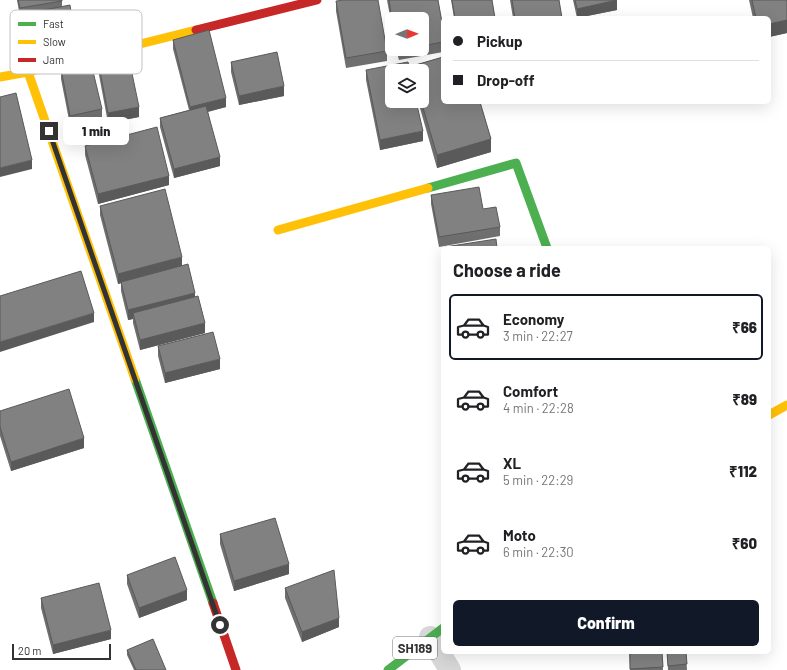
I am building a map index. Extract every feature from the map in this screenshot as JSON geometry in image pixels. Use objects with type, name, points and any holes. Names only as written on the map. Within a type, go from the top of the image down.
[{"type":"street","points":[[142,44],[317,0]]},
{"type":"street","points":[[0,77],[17,74]]},
{"type":"street","points":[[29,74],[236,670]]},
{"type":"street","points":[[278,230],[516,163],[546,246]]},
{"type":"street","points":[[771,414],[787,405]]},
{"type":"street","points":[[436,632],[441,646]]},
{"type":"street","name":"SH189","points":[[388,670],[436,632]]},
{"type":"street","points":[[444,654],[450,670]]},
{"type":"building","points":[[18,0],[62,0],[62,1],[20,8]]},
{"type":"building","points":[[378,0],[385,40],[385,51],[346,58],[336,1]]},
{"type":"building","points":[[389,0],[438,0],[441,17],[441,42],[429,45],[429,12],[391,12]]},
{"type":"building","points":[[452,0],[492,0],[495,16],[455,16]]},
{"type":"building","points":[[512,0],[559,0],[562,16],[515,16]]},
{"type":"building","points":[[575,0],[617,0],[577,9]]},
{"type":"building","points":[[752,0],[787,0],[787,20],[771,24],[771,16],[756,16]]},
{"type":"building","points":[[70,5],[71,10],[44,10]]},
{"type":"building","points":[[209,30],[226,98],[190,107],[173,40]]},
{"type":"building","points":[[277,52],[284,86],[239,96],[231,62]]},
{"type":"building","points":[[441,58],[441,104],[481,104],[491,139],[437,155],[423,108],[429,108],[429,64],[419,64]]},
{"type":"building","points":[[408,62],[408,64],[398,64]]},
{"type":"building","points":[[385,66],[385,108],[418,108],[423,131],[380,140],[366,70]]},
{"type":"building","points":[[62,74],[94,74],[102,109],[70,116]]},
{"type":"building","points":[[101,74],[132,74],[139,107],[108,113]]},
{"type":"building","points":[[16,93],[32,160],[0,168],[0,97]]},
{"type":"building","points":[[206,106],[220,157],[174,169],[160,118]]},
{"type":"building","points":[[157,127],[169,176],[98,194],[85,146]]},
{"type":"building","points":[[479,187],[483,209],[496,207],[500,227],[439,237],[431,195]]},
{"type":"building","points":[[165,189],[182,257],[118,274],[100,206]]},
{"type":"building","points":[[496,239],[497,246],[451,246]]},
{"type":"building","points":[[188,264],[195,293],[128,310],[121,282]]},
{"type":"building","points":[[81,271],[94,313],[0,342],[0,296]]},
{"type":"building","points":[[198,296],[205,323],[140,340],[133,313]]},
{"type":"building","points":[[213,332],[220,359],[165,373],[158,346]]},
{"type":"building","points":[[69,389],[84,438],[11,462],[0,427],[0,411]]},
{"type":"building","points":[[275,518],[289,564],[234,581],[220,534]]},
{"type":"building","points":[[175,557],[187,590],[139,608],[127,575]]},
{"type":"building","points":[[334,570],[339,618],[302,632],[285,588]]},
{"type":"building","points":[[99,583],[111,630],[53,645],[41,598]]},
{"type":"building","points":[[153,639],[166,670],[136,670],[127,650]]},
{"type":"building","points":[[630,654],[662,654],[663,667],[630,669]]},
{"type":"building","points":[[667,654],[686,654],[687,664],[668,666]]},
{"type":"traffic: fast","points":[[428,188],[516,163],[546,246]]},
{"type":"traffic: fast","points":[[135,379],[213,603]]},
{"type":"traffic: fast","points":[[388,670],[441,630]]},
{"type":"traffic: slow","points":[[142,44],[196,30]]},
{"type":"traffic: slow","points":[[0,77],[17,74]]},
{"type":"traffic: slow","points":[[29,74],[135,379]]},
{"type":"traffic: slow","points":[[278,230],[428,188]]},
{"type":"traffic: slow","points":[[771,414],[787,405]]},
{"type":"traffic: jam","points":[[196,30],[317,0]]},
{"type":"traffic: jam","points":[[213,603],[236,670]]},
{"type":"route","points":[[49,131],[220,625]]}]
